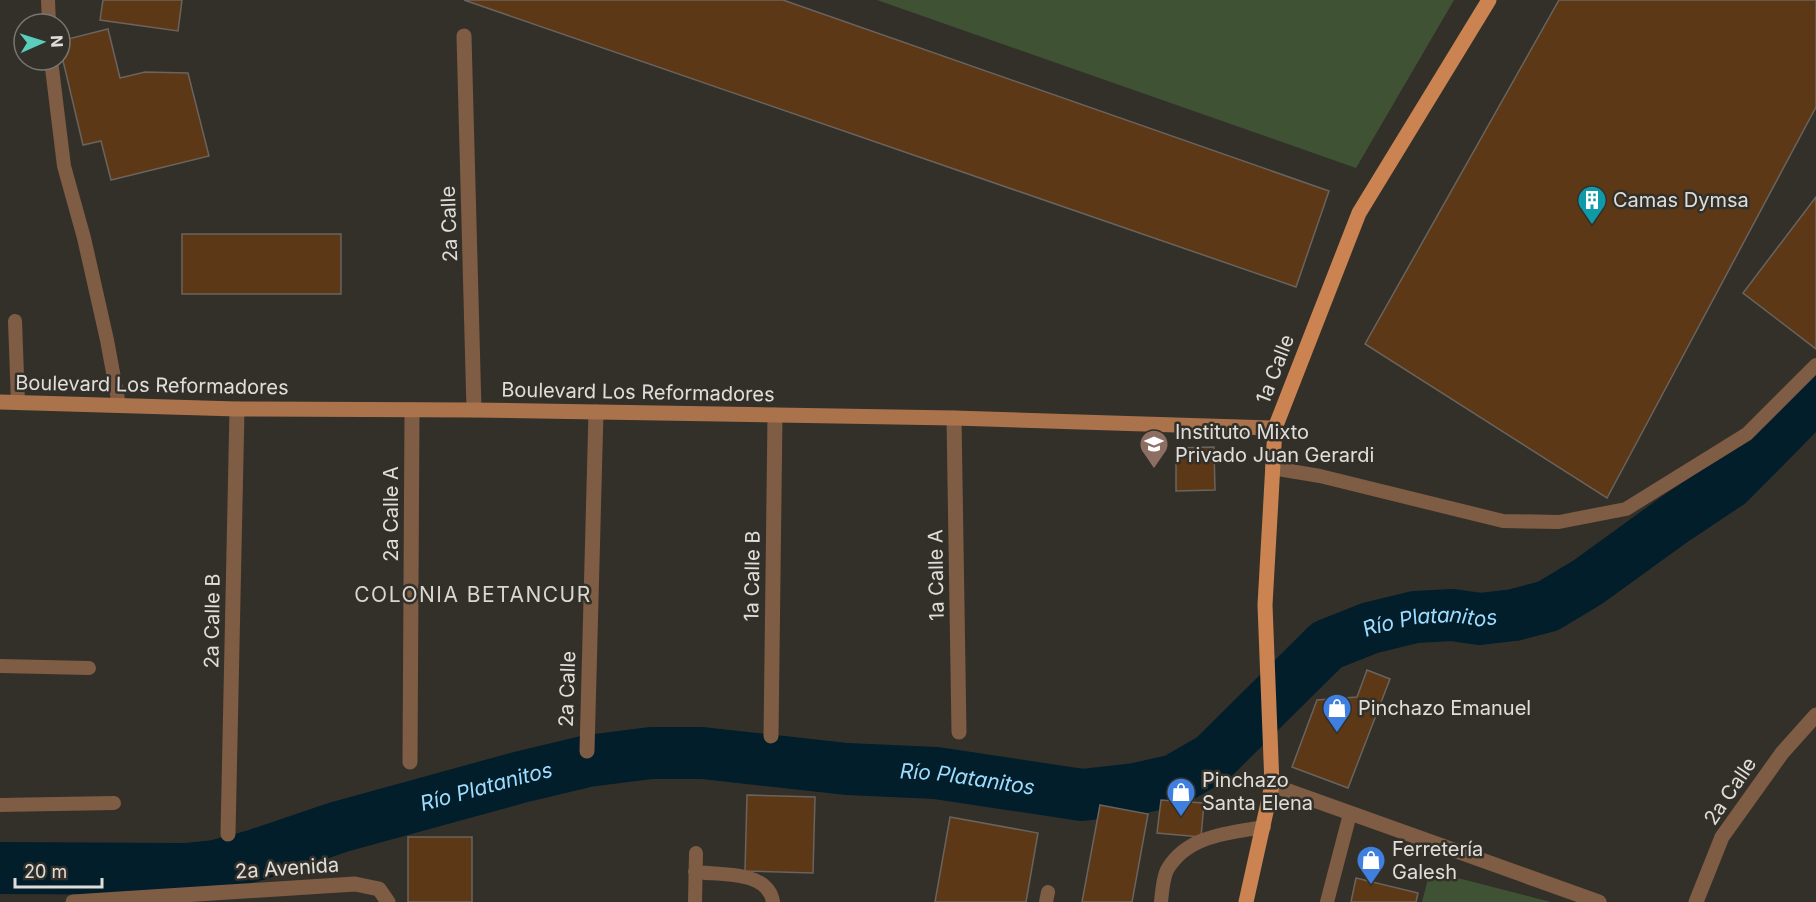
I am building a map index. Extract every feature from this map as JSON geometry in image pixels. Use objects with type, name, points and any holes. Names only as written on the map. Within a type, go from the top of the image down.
[{"type":"main road","name":"1a Calle","points":[[1246,902],[1272,785],[1265,605],[1275,428],[1359,213],[1489,0]]},
{"type":"main road","name":"Boulevard Los Reformadores","points":[[0,402],[237,409],[474,410],[954,418],[1275,428]]},
{"type":"street","name":"2a Calle","points":[[464,36],[474,410]]},
{"type":"street","name":"2a Calle B","points":[[228,834],[237,409]]},
{"type":"street","name":"2a Calle A","points":[[410,762],[412,410]]},
{"type":"street","name":"2a Calle","points":[[587,751],[596,412]]},
{"type":"street","name":"1a Calle B","points":[[771,736],[775,415]]},
{"type":"street","name":"1a Calle A","points":[[954,418],[959,732]]},
{"type":"street","name":"2a Calle","points":[[1696,902],[1722,837],[1782,753],[1816,715]]},
{"type":"street","points":[[1272,785],[1599,902]]},
{"type":"street","name":"2a Avenida","points":[[73,902],[355,884],[379,889],[388,902]]},
{"type":"lane","points":[[52,72],[64,166],[84,237],[119,405]]},
{"type":"lane","points":[[15,321],[18,403]]},
{"type":"lane","points":[[1272,468],[1320,476],[1503,521],[1559,522],[1604,514],[1626,509],[1747,434],[1816,365]]},
{"type":"lane","points":[[0,666],[89,668]]},
{"type":"lane","points":[[0,805],[114,803]]},
{"type":"lane","points":[[1327,902],[1350,814]]},
{"type":"lane","points":[[1161,902],[1166,871],[1177,857],[1191,846],[1212,836],[1264,827]]},
{"type":"lane","points":[[695,902],[696,854]]},
{"type":"lane","points":[[695,872],[754,878],[764,884],[772,902]]},
{"type":"green space","points":[[877,0],[1454,0],[1356,168]]},
{"type":"green space","points":[[1430,871],[1551,902],[1422,902]]},
{"type":"building","points":[[103,0],[182,0],[178,31],[100,20]]},
{"type":"building","points":[[464,0],[783,0],[1329,191],[1296,287]]},
{"type":"building","name":"Camas Dymsa","points":[[1559,0],[1816,0],[1816,107],[1607,498],[1365,344]]},
{"type":"building","points":[[108,29],[120,78],[145,72],[188,73],[209,156],[111,180],[101,141],[83,145],[66,72],[72,72],[72,38]]},
{"type":"building","points":[[1816,197],[1816,349],[1743,293]]},
{"type":"building","points":[[182,234],[341,234],[341,294],[182,294]]},
{"type":"building","points":[[1214,447],[1215,490],[1176,491],[1176,448]]},
{"type":"building","name":"Pinchazo Emanuel","points":[[1367,670],[1390,679],[1348,788],[1292,767],[1317,700],[1357,697]]},
{"type":"building","points":[[747,795],[815,797],[813,873],[745,871]]},
{"type":"building","name":"Pinchazo Santa Elena","points":[[1161,800],[1204,803],[1201,837],[1157,833]]},
{"type":"building","points":[[1100,805],[1148,814],[1132,902],[1082,902]]},
{"type":"building","points":[[950,817],[1038,833],[1026,902],[935,902]]},
{"type":"building","points":[[408,837],[472,837],[472,902],[408,902]]},
{"type":"building","name":"Ferretería Galesh","points":[[1356,878],[1418,893],[1416,902],[1351,902]]},
{"type":"waterway","name":"Río Platanitos","points":[[0,868],[185,869],[215,866],[256,855],[339,827],[521,777],[588,761],[651,753],[702,753],[847,769],[936,773],[1082,795],[1135,789],[1175,780],[1213,758],[1327,645],[1370,628],[1415,617],[1452,615],[1480,619],[1514,615],[1548,606],[1588,582],[1729,483],[1816,395]]},
{"type":"place","name":"Camas Dymsa","points":[[1592,226]]},
{"type":"place","name":"Instituto Mixto Privado Juan Gerardi","points":[[1154,470]]},
{"type":"place","name":"Pinchazo Emanuel","points":[[1337,734]]},
{"type":"place","name":"Pinchazo Santa Elena","points":[[1181,818]]},
{"type":"place","name":"Ferretería Galesh","points":[[1371,886]]},
{"type":"district","name":"COLONIA BETANCUR","points":[[473,595]]}]
